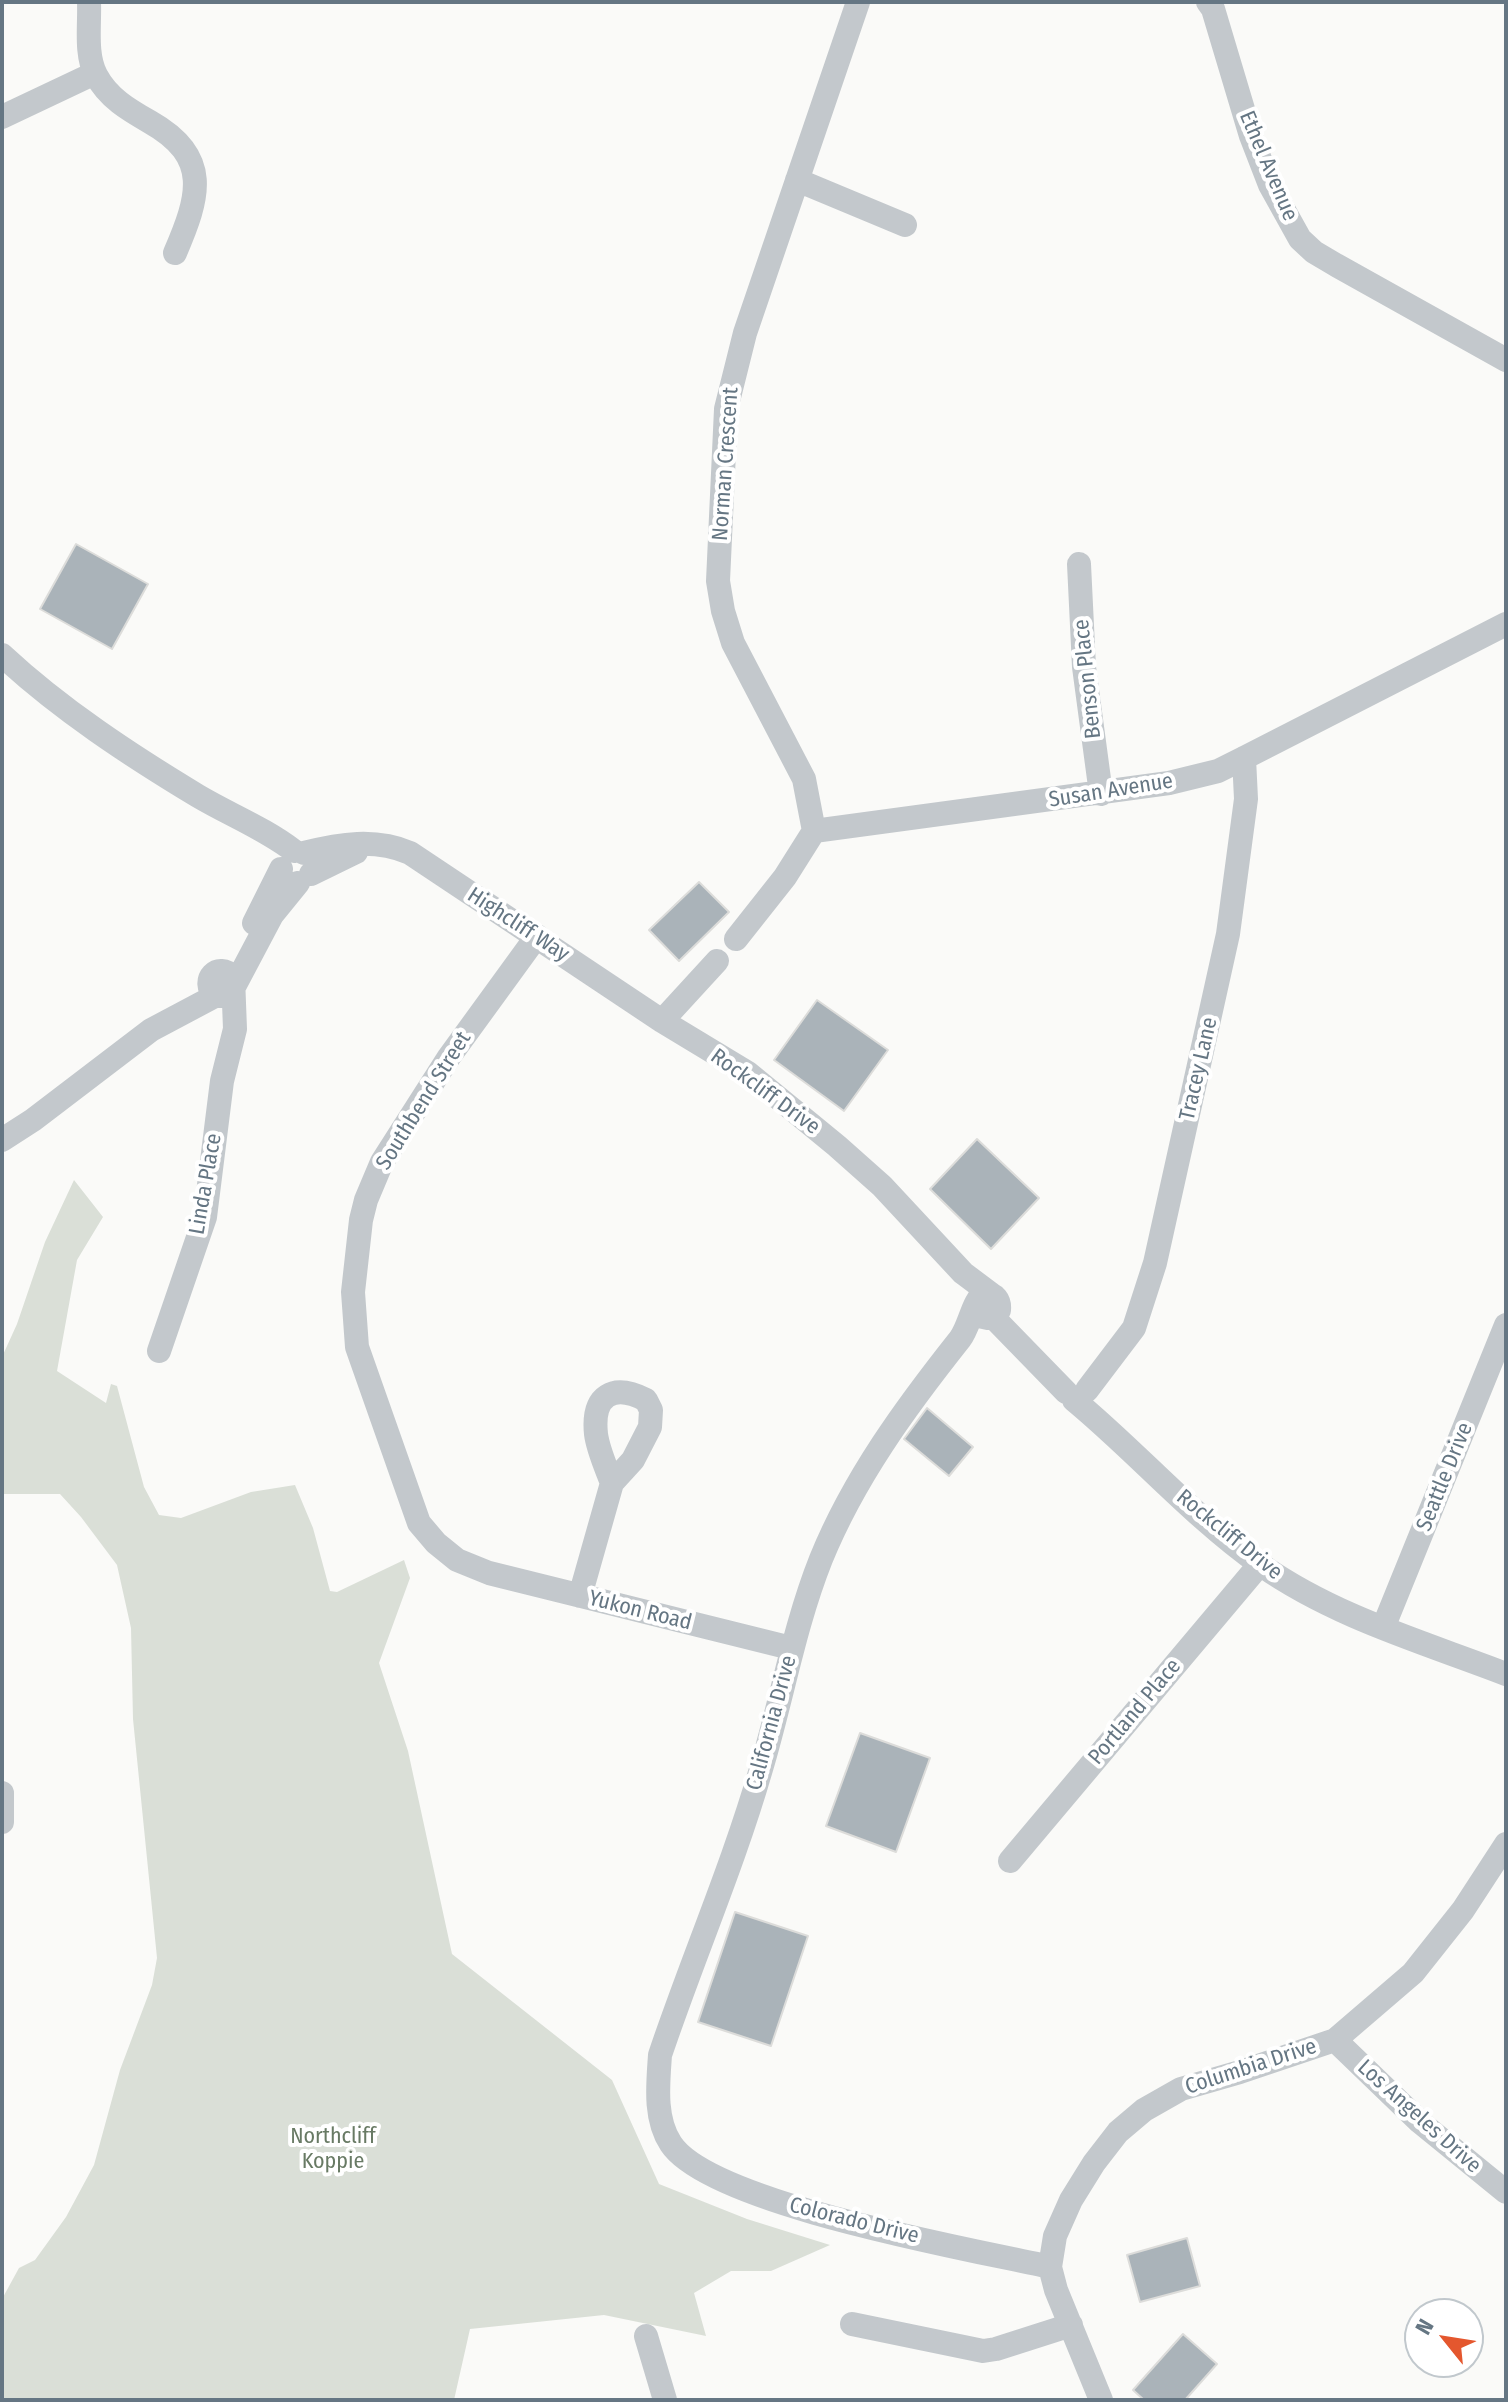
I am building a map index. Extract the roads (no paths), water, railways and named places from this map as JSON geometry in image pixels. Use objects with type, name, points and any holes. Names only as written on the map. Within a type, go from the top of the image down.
[{"type":"street","points":[[89,2],[90,57],[95,73],[106,90],[127,110],[171,136],[186,150],[193,165],[196,192],[175,253]]},
{"type":"street","name":"Norman Crescent","points":[[814,831],[804,779],[733,643],[723,611],[718,581],[726,409],[733,372],[858,2]]},
{"type":"street","name":"Ethel Avenue","points":[[1208,2],[1213,9],[1261,160],[1286,217],[1300,239],[1336,265],[1506,360]]},
{"type":"street","points":[[2,117],[95,73]]},
{"type":"street","points":[[797,180],[905,225]]},
{"type":"street","name":"Benson Place","points":[[1079,564],[1084,667],[1101,794]]},
{"type":"street","name":"Susan Avenue","points":[[814,831],[1101,794],[1201,776],[1244,758],[1506,624]]},
{"type":"street","points":[[2,655],[111,740],[160,773],[230,815],[267,831],[295,865],[244,939],[222,987],[169,1007],[151,1030],[2,1140]]},
{"type":"street","name":"Tracey Lane","points":[[1077,1389],[1104,1365],[1134,1328],[1143,1304],[1206,1041],[1228,934],[1246,799],[1244,758]]},
{"type":"street","points":[[736,939],[785,877],[814,831]]},
{"type":"street","name":"Highcliff Way","points":[[295,865],[368,844],[410,853],[662,1021]]},
{"type":"street","name":"Southbend Street","points":[[489,1573],[457,1560],[436,1543],[419,1523],[357,1347],[353,1292],[361,1220],[382,1162],[449,1057],[537,936]]},
{"type":"street","points":[[662,1021],[717,961]]},
{"type":"street","name":"Linda Place","points":[[159,1351],[205,1217],[227,1061],[235,1029],[235,1001],[222,987]]},
{"type":"street","name":"Rockcliff Drive","points":[[662,1021],[748,1073],[882,1186],[963,1273],[987,1308],[1077,1389],[1102,1423],[1198,1513],[1260,1564],[1305,1593],[1383,1628],[1506,1674]]},
{"type":"street","name":"California Drive","points":[[670,2143],[660,2119],[660,2055],[762,1769],[791,1648],[821,1560],[847,1502],[917,1392],[987,1308]]},
{"type":"street","name":"Seattle Drive","points":[[1383,1628],[1506,1325]]},
{"type":"street","points":[[580,1596],[612,1483]]},
{"type":"street","name":"Portland Place","points":[[1010,1861],[1260,1564]]},
{"type":"street","name":"Yukon Road","points":[[489,1573],[791,1648]]},
{"type":"street","points":[[2,1793],[2,1822]]},
{"type":"street","name":"Columbia Drive","points":[[1050,2267],[1055,2236],[1071,2200],[1118,2132],[1144,2110],[1181,2089],[1335,2040],[1413,1973],[1463,1910],[1506,1844]]},
{"type":"street","name":"Los Angeles Drive","points":[[1335,2040],[1420,2122],[1506,2192]]},
{"type":"street","name":"Colorado Drive","points":[[670,2143],[685,2160],[710,2174],[779,2202],[830,2217],[1050,2267]]},
{"type":"street","points":[[1050,2267],[1056,2290],[1101,2400]]},
{"type":"street","points":[[852,2324],[983,2351],[1071,2325]]},
{"type":"street","points":[[646,2336],[665,2400]]},
{"type":"park label","name":"Northcliff Koppie","points":[[333,2150]]}]
